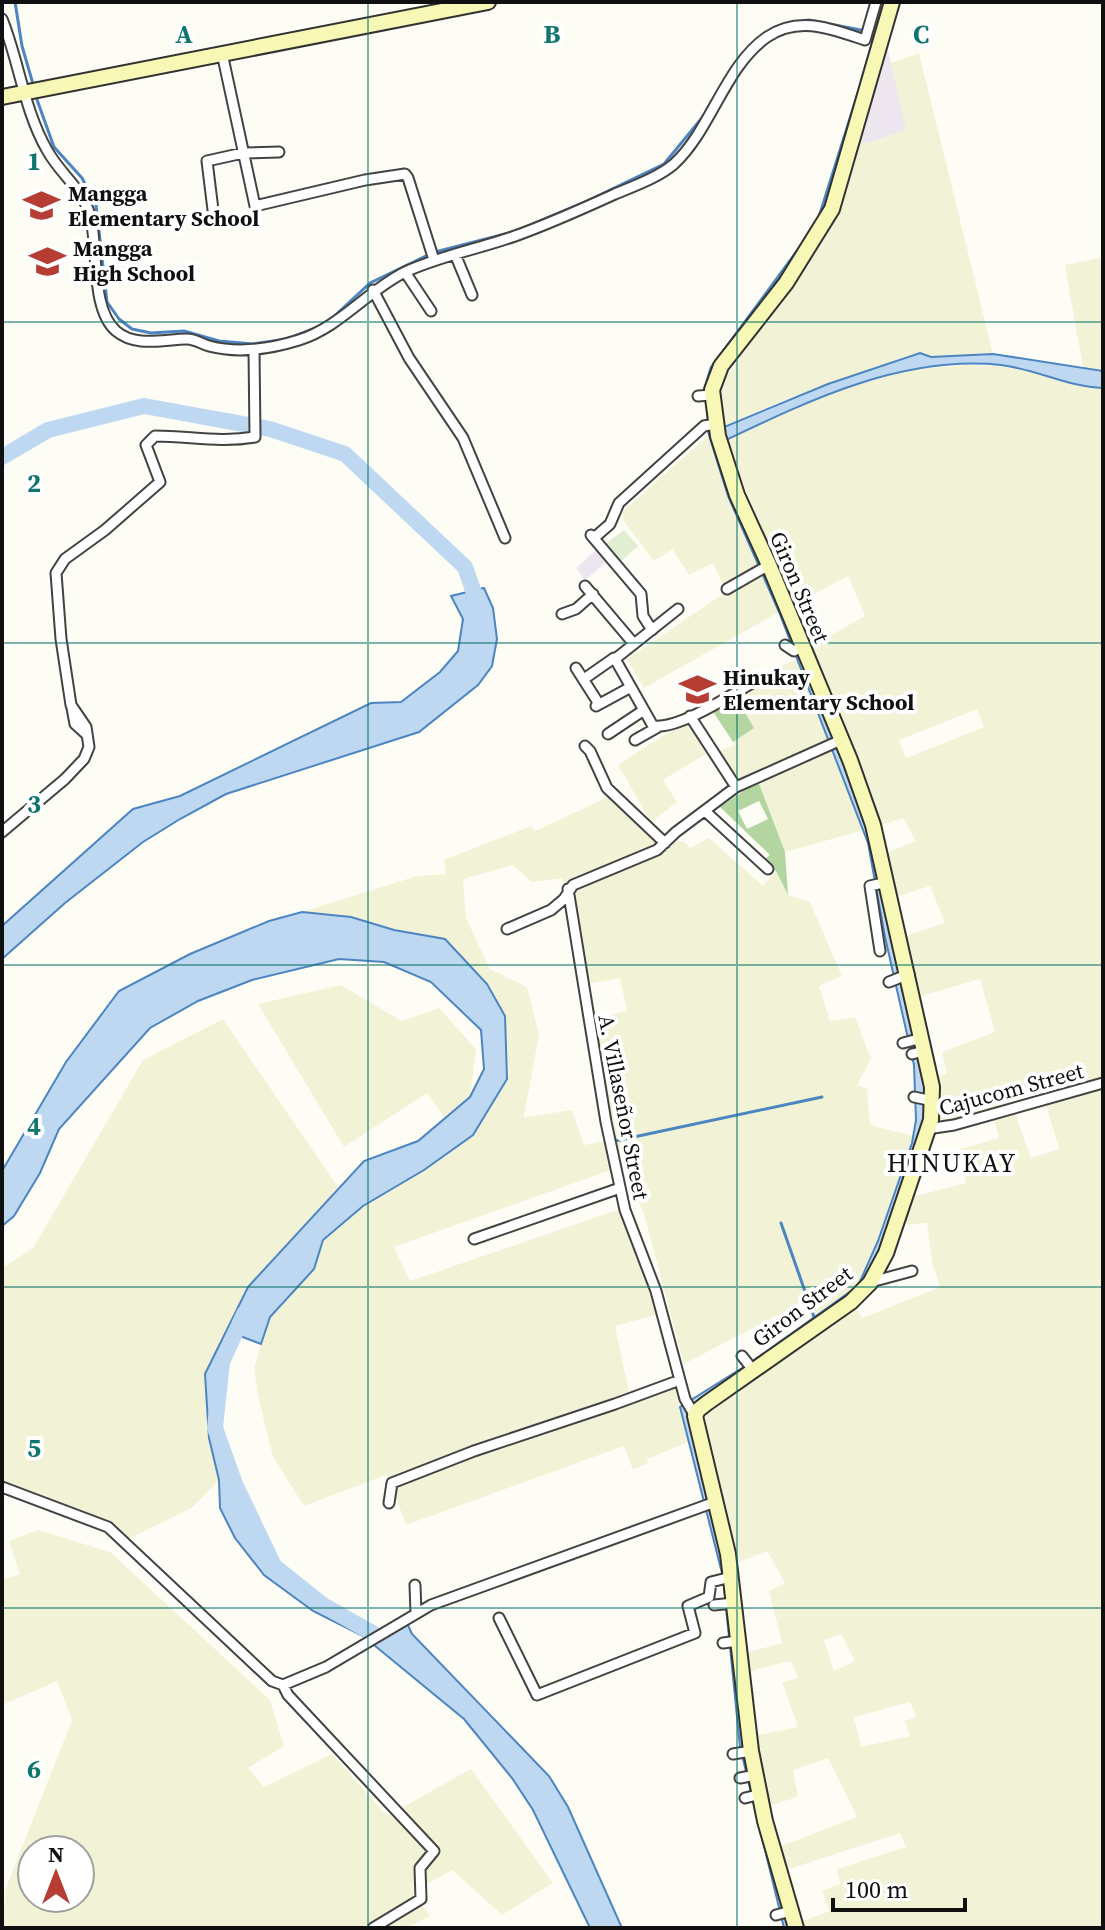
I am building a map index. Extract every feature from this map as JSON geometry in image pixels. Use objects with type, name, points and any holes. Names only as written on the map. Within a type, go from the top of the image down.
[{"type":"street","points":[[2,97],[488,2]]},
{"type":"street","points":[[2,19],[47,151],[79,190],[90,215],[100,305],[116,331],[131,339],[152,342],[190,339],[208,346],[240,351],[300,340],[333,324],[373,290],[433,257],[514,237],[583,209],[673,165],[690,145],[748,56],[766,38],[801,24],[818,25],[865,40],[876,2]]},
{"type":"street","name":"Giron Street","points":[[693,1412],[748,1364],[839,1312],[871,1282],[886,1253],[891,1225],[915,1148],[927,1129],[931,1101],[932,1081],[916,1046],[900,978],[873,825],[795,648],[712,428],[705,396],[721,366],[786,283],[832,209],[892,2]]},
{"type":"street","points":[[222,53],[255,206],[405,174],[433,257]]},
{"type":"street","points":[[214,218],[207,161],[243,153],[279,152]]},
{"type":"street","points":[[455,254],[472,295]]},
{"type":"street","points":[[405,272],[431,311]]},
{"type":"street","points":[[373,290],[409,358],[463,438],[505,538]]},
{"type":"street","points":[[2,832],[55,789],[84,759],[89,747],[86,727],[71,705],[61,639],[56,573],[65,559],[105,530],[160,482],[146,445],[155,436],[183,436],[210,441],[255,437],[254,350]]},
{"type":"street","points":[[652,630],[643,616],[641,594],[592,536],[610,524],[619,503],[712,428]]},
{"type":"street","points":[[727,589],[764,567]]},
{"type":"street","points":[[585,586],[634,644]]},
{"type":"street","points":[[562,614],[576,609],[593,594]]},
{"type":"street","points":[[678,609],[615,659],[653,726],[664,728],[761,678]]},
{"type":"street","points":[[584,679],[614,658]]},
{"type":"street","points":[[576,668],[597,706],[631,687]]},
{"type":"street","points":[[608,734],[644,710]]},
{"type":"street","points":[[690,716],[736,787]]},
{"type":"street","points":[[635,740],[658,727]]},
{"type":"street","points":[[507,929],[551,910],[564,899],[573,885],[657,850],[736,787],[836,742]]},
{"type":"street","points":[[585,746],[607,788],[665,843]]},
{"type":"street","points":[[705,811],[768,869]]},
{"type":"street","points":[[880,951],[870,886],[883,884]]},
{"type":"street","name":"A. Villaseñor Street","points":[[568,889],[606,1122],[625,1210],[656,1291],[685,1399],[693,1412]]},
{"type":"street","name":"Cajucom Street","points":[[927,1129],[954,1125],[1103,1083]]},
{"type":"street","points":[[914,1097],[931,1101]]},
{"type":"street","points":[[474,1239],[620,1188]]},
{"type":"street","points":[[871,1282],[912,1271]]},
{"type":"street","points":[[389,1503],[392,1483],[474,1451],[680,1380]]},
{"type":"street","points":[[693,1412],[710,1504],[728,1554],[732,1642],[762,1828],[773,1872],[796,1928]]},
{"type":"street","points":[[2,1487],[108,1527],[272,1681],[283,1685],[314,1673],[431,1605],[710,1504]]},
{"type":"street","points":[[499,1618],[537,1695],[695,1633],[688,1606],[709,1597],[711,1582],[727,1578]]},
{"type":"street","points":[[415,1585],[416,1613]]},
{"type":"street","points":[[714,1605],[732,1603]]},
{"type":"street","points":[[283,1685],[288,1695],[434,1851],[420,1868],[421,1899],[373,1928]]},
{"type":"street","points":[[733,1754],[749,1751]]},
{"type":"street","points":[[740,1778],[754,1775]]},
{"type":"street","points":[[745,1798],[759,1795]]},
{"type":"street","points":[[776,1915],[789,1912]]},
{"type":"shaded area","points":[[885,38],[907,130],[868,143],[857,143]]},
{"type":"shaded area","points":[[597,549],[608,561],[585,580],[576,568]]},
{"type":"green space","points":[[919,53],[993,354],[931,357],[920,353],[906,356],[777,403],[724,427],[719,394],[723,382],[828,230],[842,198],[857,143],[868,143],[906,130],[891,63]]},
{"type":"green space","points":[[1103,257],[1103,371],[1083,368],[1065,265]]},
{"type":"green space","points":[[967,365],[1017,367],[1103,388],[1103,1079],[934,1125],[935,1077],[947,1074],[942,1052],[995,1032],[980,979],[918,997],[902,937],[945,923],[930,886],[893,898],[884,854],[916,841],[903,818],[879,826],[808,648],[865,616],[848,576],[791,607],[727,440],[790,410],[905,370]],"holes":[[[977,709],[984,727],[906,758],[899,740]]]},
{"type":"green space","points":[[709,435],[728,496],[779,612],[644,688],[627,659],[726,592],[713,563],[689,575],[672,549],[654,561],[624,521],[622,512]]},
{"type":"green space","points":[[624,530],[638,546],[619,563],[604,545]]},
{"type":"green space","points":[[797,659],[830,741],[739,784],[717,752],[734,745],[733,742],[754,728],[734,694],[761,675]]},
{"type":"green space","points":[[734,694],[754,728],[733,742],[710,707]]},
{"type":"green space","points":[[685,721],[709,752],[663,780],[677,802],[651,822],[618,765]]},
{"type":"green space","points":[[832,748],[864,830],[785,852],[758,781]]},
{"type":"green space","points":[[758,781],[785,852],[788,895],[776,871],[763,860],[770,855],[720,807]],"holes":[[[759,801],[768,819],[747,829],[738,811]]]},
{"type":"green space","points":[[610,796],[661,841],[655,849],[564,885],[562,878],[532,882],[513,865],[463,879],[466,918],[490,969],[527,987],[539,1034],[524,1117],[572,1110],[584,1145],[606,1141],[611,1170],[394,1247],[410,1281],[620,1209],[644,1271],[656,1315],[615,1326],[630,1396],[389,1481],[386,1475],[304,1506],[273,1457],[258,1396],[254,1368],[270,1317],[314,1269],[323,1241],[363,1206],[424,1170],[473,1135],[507,1079],[505,1016],[394,930],[351,917],[302,912],[417,876],[446,874],[444,860],[531,826],[535,831]]},
{"type":"green space","points":[[709,838],[763,886],[776,871],[788,895],[810,902],[842,976],[819,986],[830,1021],[855,1017],[871,1059],[857,1085],[867,1089],[870,1125],[913,1136],[878,1241],[858,1286],[812,1320],[805,1301],[684,1364],[644,1214],[615,1141],[604,1084],[594,1019],[627,1011],[620,978],[588,984],[570,890],[660,854],[671,843],[684,841],[690,848]]},
{"type":"green space","points":[[341,985],[402,1021],[439,1008],[476,1049],[470,1097],[444,1117],[427,1093],[344,1147],[258,1004]]},
{"type":"green space","points":[[223,1019],[340,1190],[248,1287],[205,1374],[209,1438],[219,1480],[192,1508],[122,1542],[2,1482],[2,1268],[33,1248],[143,1060]]},
{"type":"green space","points":[[1103,1086],[1103,1928],[798,1928],[797,1923],[830,1911],[822,1891],[840,1884],[837,1869],[906,1847],[900,1833],[783,1871],[776,1848],[857,1817],[828,1758],[793,1770],[798,1797],[765,1807],[753,1736],[798,1727],[782,1682],[798,1678],[791,1661],[746,1672],[745,1653],[782,1643],[769,1591],[785,1583],[767,1551],[734,1564],[701,1411],[854,1304],[862,1318],[940,1287],[932,1262],[927,1223],[898,1225],[907,1198],[966,1183],[960,1149],[999,1138],[994,1119],[1015,1113],[1031,1158],[1059,1149],[1046,1105]],"holes":[[[841,1634],[855,1661],[834,1671],[824,1640]],[[910,1702],[916,1717],[905,1721],[910,1736],[861,1747],[854,1717]]]},
{"type":"green space","points":[[675,1384],[688,1442],[647,1459],[648,1463],[633,1470],[624,1446],[406,1525],[393,1490],[396,1484]]},
{"type":"green space","points":[[38,1530],[110,1552],[270,1700],[284,1746],[248,1768],[264,1787],[332,1754],[387,1816],[471,1769],[553,1883],[502,1915],[452,1870],[413,1892],[430,1916],[406,1928],[2,1928],[6,1888],[16,1863],[16,1914],[96,1914],[96,1834],[27,1834],[72,1720],[57,1681],[2,1705],[2,1580],[20,1574],[9,1541]]},
{"type":"water","points":[[920,353],[931,357],[993,354],[1103,371],[1103,388],[1077,385],[1001,365],[929,367],[859,383],[726,440],[724,427],[828,384]]},
{"type":"water","points":[[712,430],[865,813],[918,1037],[929,1113],[889,1237],[863,1285],[697,1405],[731,1610],[791,1928],[784,1928],[740,1747],[723,1577],[680,1407],[750,1363],[858,1286],[878,1241],[912,1143],[916,1120],[914,1065],[885,937],[868,843],[779,612],[728,496],[708,431]]},
{"type":"water","points":[[484,588],[493,608],[497,639],[492,666],[478,685],[419,732],[226,794],[180,819],[143,842],[65,903],[2,959],[2,926],[133,809],[180,796],[371,703],[401,702],[440,672],[458,651],[463,619],[451,596]]},
{"type":"water","points":[[302,912],[351,917],[394,930],[445,939],[487,984],[505,1016],[507,1079],[473,1135],[424,1170],[363,1206],[323,1240],[314,1269],[270,1317],[261,1344],[235,1334],[222,1362],[215,1428],[235,1484],[274,1566],[323,1605],[382,1638],[407,1623],[412,1634],[549,1776],[568,1807],[622,1928],[590,1928],[533,1810],[512,1778],[464,1719],[363,1636],[313,1611],[264,1575],[235,1538],[220,1508],[219,1480],[209,1438],[205,1374],[248,1287],[364,1161],[418,1141],[470,1097],[484,1069],[481,1030],[431,982],[384,962],[339,959],[252,980],[198,1001],[150,1028],[59,1129],[40,1173],[14,1216],[2,1226],[2,1171],[66,1062],[119,991],[190,954],[269,921]]},
{"type":"waterway","points":[[15,2],[22,46],[33,84]]},
{"type":"waterway","points":[[861,83],[884,2]]},
{"type":"waterway","points":[[803,21],[866,31]]},
{"type":"waterway","points":[[819,217],[859,90]]},
{"type":"waterway","points":[[36,97],[54,147],[82,178],[96,205],[107,302],[119,319],[132,329],[151,333],[184,331],[219,341],[253,344],[287,339],[323,325]]},
{"type":"waterway","points":[[516,231],[664,164],[706,113]]},
{"type":"waterway","points":[[435,252],[509,233]]},
{"type":"waterway","points":[[709,424],[705,388],[711,368],[800,247]]},
{"type":"waterway","points":[[329,321],[370,283],[428,255]]},
{"type":"waterway","points":[[2,457],[48,430],[144,406],[270,429],[345,454],[465,567],[479,607]]},
{"type":"waterway","points":[[615,1141],[822,1097]]},
{"type":"waterway","points":[[781,1223],[815,1320]]},
{"type":"waterway","points":[[244,1314],[222,1362],[215,1428],[235,1484],[274,1566],[323,1605],[393,1645]]},
{"type":"place","name":"Mangga Elementary School","points":[[42,206]]},
{"type":"place","name":"Mangga High School","points":[[47,261]]},
{"type":"place","name":"Hinukay Elementary School","points":[[697,690]]},
{"type":"district","name":"HINUKAY","points":[[952,1163]]}]
